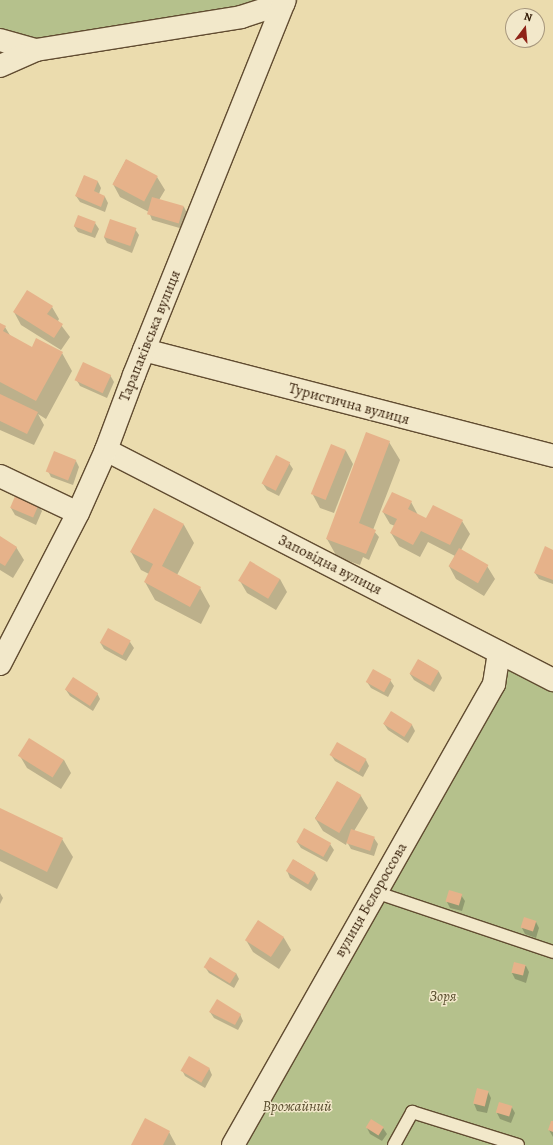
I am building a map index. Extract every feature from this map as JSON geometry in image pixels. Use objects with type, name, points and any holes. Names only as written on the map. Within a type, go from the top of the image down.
[{"type":"street","points":[[0,66],[36,50],[241,17],[284,2]]},
{"type":"street","name":"Тарапаківська вулиця","points":[[0,664],[78,513],[106,450],[144,350],[284,2]]},
{"type":"street","points":[[0,40],[36,50]]},
{"type":"street","name":"Туристична вулиця","points":[[144,350],[553,456]]},
{"type":"street","name":"Заповідна вулиця","points":[[106,450],[553,680]]},
{"type":"street","points":[[0,476],[78,513]]},
{"type":"street","name":"вулиця Бєлороссова","points":[[233,1145],[494,684],[499,652]]},
{"type":"lane","points":[[375,892],[553,952]]},
{"type":"lane","points":[[394,1145],[412,1112],[518,1145]]},
{"type":"green space","points":[[0,0],[285,0],[36,50],[0,40]]},
{"type":"green space","name":"Зоря","points":[[499,652],[553,680],[553,1145],[233,1145],[375,892]]},
{"type":"building","points":[[126,159],[158,176],[144,202],[112,185]]},
{"type":"building","points":[[84,175],[98,181],[94,191],[105,196],[101,207],[75,196]]},
{"type":"building","points":[[152,197],[184,206],[179,223],[147,214]]},
{"type":"building","points":[[78,215],[96,222],[91,233],[74,226]]},
{"type":"building","points":[[110,219],[136,228],[130,246],[104,237]]},
{"type":"building","points":[[27,290],[53,306],[47,314],[63,324],[54,338],[13,312]]},
{"type":"building","points":[[0,323],[6,326],[3,331],[32,347],[36,338],[63,352],[36,401],[0,382]]},
{"type":"building","points":[[83,362],[111,375],[103,393],[75,380]]},
{"type":"building","points":[[0,394],[38,412],[27,434],[0,421]]},
{"type":"building","points":[[366,432],[390,441],[359,523],[376,530],[366,554],[326,539]]},
{"type":"building","points":[[331,444],[346,450],[326,500],[311,494]]},
{"type":"building","points":[[54,451],[76,460],[68,480],[46,471]]},
{"type":"building","points":[[276,455],[290,462],[276,491],[261,484]]},
{"type":"building","points":[[392,492],[412,501],[408,509],[426,518],[433,505],[463,520],[450,545],[421,531],[413,545],[390,533],[397,519],[382,512]]},
{"type":"building","points":[[16,494],[39,504],[33,518],[10,508]]},
{"type":"building","points":[[154,508],[184,524],[162,566],[201,587],[190,607],[144,582],[153,564],[130,552]]},
{"type":"building","points":[[0,536],[17,547],[5,566],[0,563]]},
{"type":"building","points":[[545,546],[553,550],[553,580],[534,573]]},
{"type":"building","points":[[459,548],[488,565],[478,583],[448,566]]},
{"type":"building","points":[[250,561],[280,579],[268,599],[238,581]]},
{"type":"building","points":[[108,628],[131,641],[122,655],[100,643]]},
{"type":"building","points":[[418,659],[439,671],[430,686],[410,674]]},
{"type":"building","points":[[373,669],[391,679],[384,692],[366,682]]},
{"type":"building","points":[[73,677],[98,693],[90,706],[65,690]]},
{"type":"building","points":[[391,711],[412,724],[404,737],[383,724]]},
{"type":"building","points":[[29,738],[64,760],[53,778],[18,756]]},
{"type":"building","points":[[337,742],[366,759],[359,772],[330,755]]},
{"type":"building","points":[[337,781],[361,795],[339,833],[315,819]]},
{"type":"building","points":[[0,808],[63,838],[47,872],[0,849]]},
{"type":"building","points":[[304,828],[331,843],[323,857],[296,842]]},
{"type":"building","points":[[351,829],[375,837],[370,851],[346,843]]},
{"type":"building","points":[[293,859],[315,872],[308,884],[286,871]]},
{"type":"building","points":[[449,890],[462,894],[459,906],[445,901]]},
{"type":"building","points":[[524,917],[536,921],[533,931],[521,927]]},
{"type":"building","points":[[258,920],[284,937],[271,957],[245,940]]},
{"type":"building","points":[[210,957],[236,973],[230,984],[204,967]]},
{"type":"building","points":[[514,962],[526,965],[523,976],[511,973]]},
{"type":"building","points":[[217,999],[241,1014],[235,1025],[209,1012]]},
{"type":"building","points":[[189,1056],[210,1068],[201,1083],[180,1071]]},
{"type":"building","points":[[477,1088],[489,1091],[485,1106],[473,1104]]},
{"type":"building","points":[[499,1102],[512,1106],[509,1117],[496,1113]]},
{"type":"building","points":[[145,1118],[170,1131],[163,1145],[131,1145]]},
{"type":"building","points":[[371,1119],[384,1127],[378,1135],[366,1127]]},
{"type":"building","points":[[551,1121],[553,1121],[553,1132],[548,1130]]},
{"type":"park label","name":"Врожайний","points":[[297,1107]]}]
